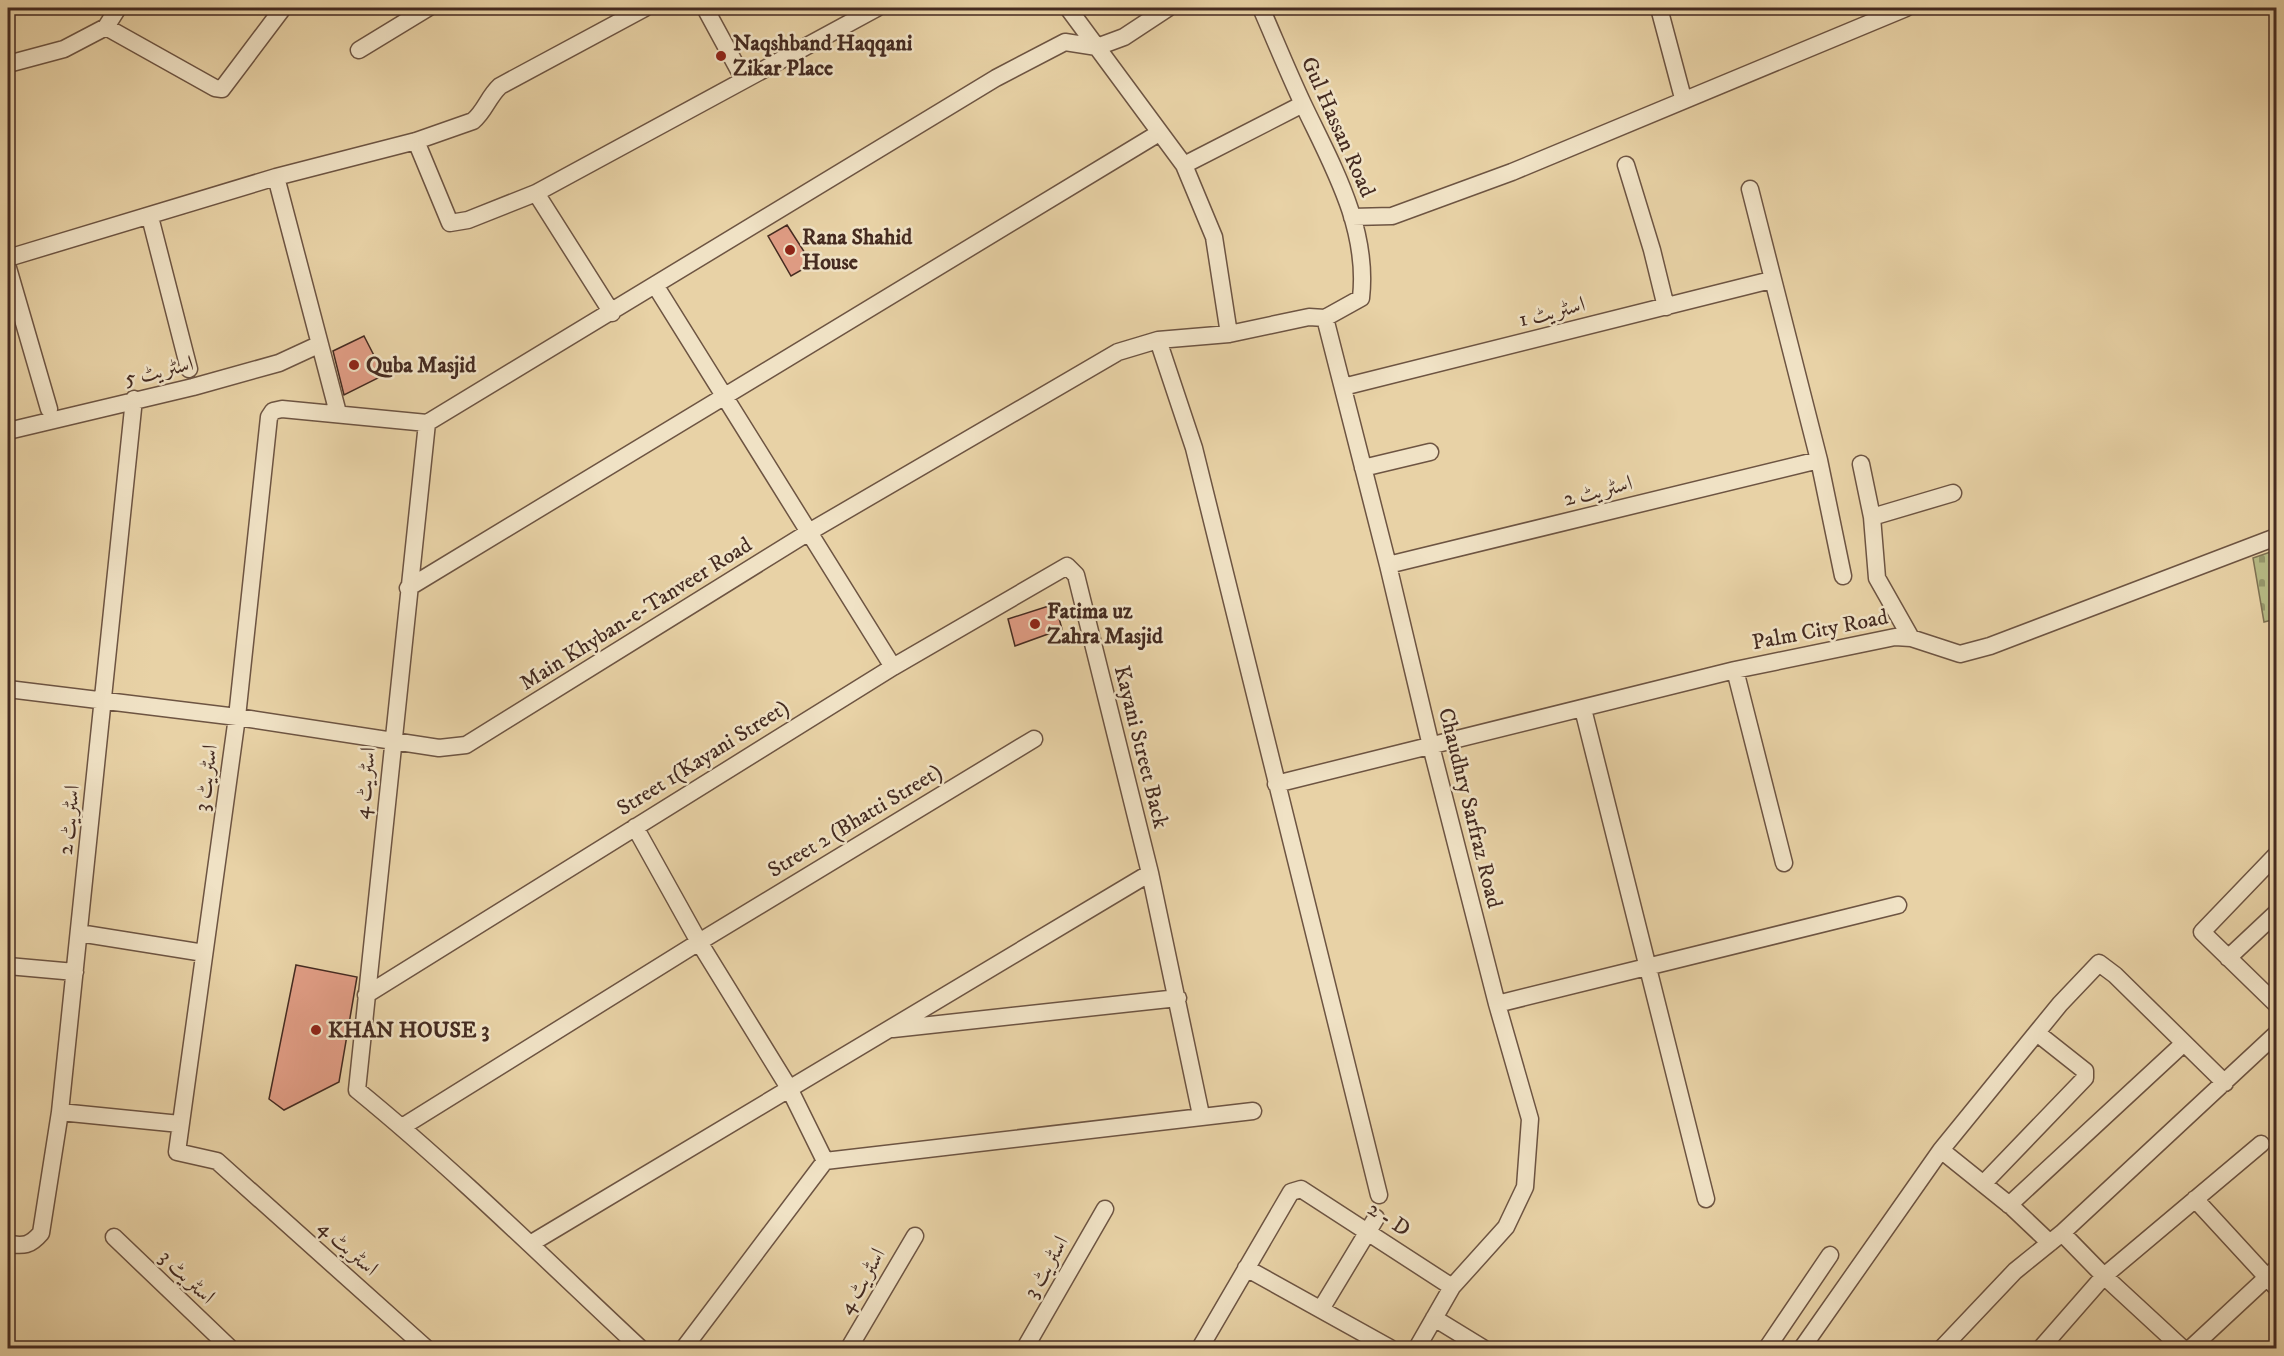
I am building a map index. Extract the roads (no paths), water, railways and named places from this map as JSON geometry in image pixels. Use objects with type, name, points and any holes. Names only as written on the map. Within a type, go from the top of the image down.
[{"type":"street","points":[[8,64],[64,49],[106,27],[118,8]]},
{"type":"street","points":[[106,27],[215,88],[222,89],[283,8]]},
{"type":"street","points":[[359,50],[428,8]]},
{"type":"street","points":[[8,258],[150,217],[276,177],[416,141],[473,121],[480,115],[488,97],[500,86],[645,8]]},
{"type":"street","points":[[705,8],[743,78]]},
{"type":"street","points":[[416,141],[450,223],[468,220],[536,193],[743,78],[877,8]]},
{"type":"street","points":[[1068,8],[1184,165],[1214,237],[1236,332]]},
{"type":"street","points":[[276,177],[318,345],[338,413],[427,423],[612,313],[996,78],[1065,42],[1096,47],[1124,37],[1168,8]]},
{"type":"street","name":"Gul Hassan Road","points":[[1262,8],[1303,104],[1339,174],[1352,217],[1364,272],[1361,298],[1325,318]]},
{"type":"street","points":[[1659,8],[1683,98]]},
{"type":"street","points":[[1352,217],[1392,216],[1512,172],[1683,98],[1901,9]]},
{"type":"street","points":[[1184,165],[1303,104]]},
{"type":"street","points":[[408,588],[723,395],[1159,133]]},
{"type":"street","points":[[1626,165],[1652,250],[1666,307]]},
{"type":"street","points":[[1750,189],[1771,280],[1819,460],[1843,576]]},
{"type":"street","points":[[536,193],[612,313]]},
{"type":"street","points":[[150,217],[189,369]]},
{"type":"street","points":[[8,268],[48,409]]},
{"type":"street","name":"اسٹریٹ 1","points":[[1342,387],[1771,280]]},
{"type":"street","points":[[656,285],[893,667]]},
{"type":"street","name":"Main Khyban-e-Tanveer Road","points":[[8,689],[237,717],[439,748],[466,745],[809,532],[1118,352],[1158,340],[1236,332],[1309,317],[1325,318]]},
{"type":"street","name":"Chaudhry Sarfraz Road","points":[[1325,318],[1497,1004],[1530,1119],[1525,1187],[1506,1227],[1452,1287],[1417,1348]]},
{"type":"street","points":[[1158,340],[1194,448],[1379,1195]]},
{"type":"street","name":"اسٹریٹ 5","points":[[8,431],[193,387],[279,363],[318,345]]},
{"type":"street","name":"اسٹریٹ 2","points":[[8,1244],[25,1246],[41,1233],[60,1112],[135,399]]},
{"type":"street","name":"اسٹریٹ 3","points":[[177,1152],[237,717],[269,417],[273,411],[282,409],[338,413]]},
{"type":"street","name":"اسٹریٹ 4","points":[[402,1127],[357,1090],[392,739],[427,423]]},
{"type":"street","points":[[1363,468],[1430,452]]},
{"type":"street","name":"اسٹریٹ 2","points":[[1388,565],[1819,460]]},
{"type":"street","points":[[1861,464],[1872,517],[1877,578],[1911,638]]},
{"type":"street","points":[[1872,517],[1953,493]]},
{"type":"street","name":"Palm City Road","points":[[1276,784],[1735,670],[1895,636],[1911,638],[1960,654],[1990,646],[2277,537]]},
{"type":"street","name":"Street 1(Kayani Street)","points":[[366,994],[893,667],[1067,566]]},
{"type":"street","name":"Kayani Street Back","points":[[1067,566],[1076,575],[1150,873],[1201,1115]]},
{"type":"street","points":[[1735,670],[1784,863]]},
{"type":"street","points":[[1583,709],[1706,1199]]},
{"type":"street","name":"Street 2 (Bhatti Street)","points":[[402,1127],[699,942],[1035,739]]},
{"type":"street","points":[[635,827],[699,942],[789,1088],[825,1161]]},
{"type":"street","points":[[2277,855],[2203,929],[2203,934],[2277,1004]]},
{"type":"street","points":[[530,1244],[1150,873]]},
{"type":"street","points":[[1497,1004],[1898,905]]},
{"type":"street","points":[[2228,958],[2277,913]]},
{"type":"street","points":[[79,933],[204,953]]},
{"type":"street","points":[[1802,1348],[1941,1150],[2037,1033],[2100,963],[2225,1083]]},
{"type":"street","points":[[8,966],[75,972]]},
{"type":"street","points":[[886,1029],[1178,998]]},
{"type":"street","points":[[1983,1184],[2085,1078],[2085,1071],[2037,1033]]},
{"type":"street","points":[[1942,1348],[2015,1270],[2056,1238],[2277,1035]]},
{"type":"street","points":[[2009,1204],[2184,1043]]},
{"type":"street","points":[[684,1348],[825,1161],[1201,1115],[1253,1111]]},
{"type":"street","points":[[60,1112],[180,1124]]},
{"type":"street","points":[[402,1127],[640,1348]]},
{"type":"street","points":[[2041,1348],[2104,1276],[2261,1144]]},
{"type":"street","points":[[1941,1150],[2104,1276],[2182,1348]]},
{"type":"street","name":"اسٹریٹ 4","points":[[177,1152],[217,1161],[426,1348]]},
{"type":"street","name":"2 - D","points":[[1246,1268],[1291,1192],[1301,1189],[1372,1225],[1452,1287]]},
{"type":"street","points":[[2191,1348],[2273,1278],[2195,1199]]},
{"type":"street","name":"اسٹریٹ 3","points":[[1025,1348],[1105,1209]]},
{"type":"street","points":[[1321,1309],[1372,1225]]},
{"type":"street","name":"اسٹریٹ 4","points":[[849,1348],[915,1236]]},
{"type":"street","name":"اسٹریٹ 3","points":[[114,1237],[230,1348]]},
{"type":"street","points":[[1767,1348],[1830,1255]]},
{"type":"street","points":[[1200,1348],[1246,1268],[1390,1348]]},
{"type":"street","points":[[1434,1318],[1461,1342],[1483,1348]]},
{"type":"place","name":"Naqshband Haqqani Zikar Place","points":[[721,56]]},
{"type":"place","name":"Rana Shahid House","points":[[790,250]]},
{"type":"place","name":"Quba Masjid","points":[[354,365]]},
{"type":"place","name":"Fatima uz Zahra Masjid","points":[[1035,624]]},
{"type":"place","name":"KHAN HOUSE 3","points":[[316,1030]]}]
